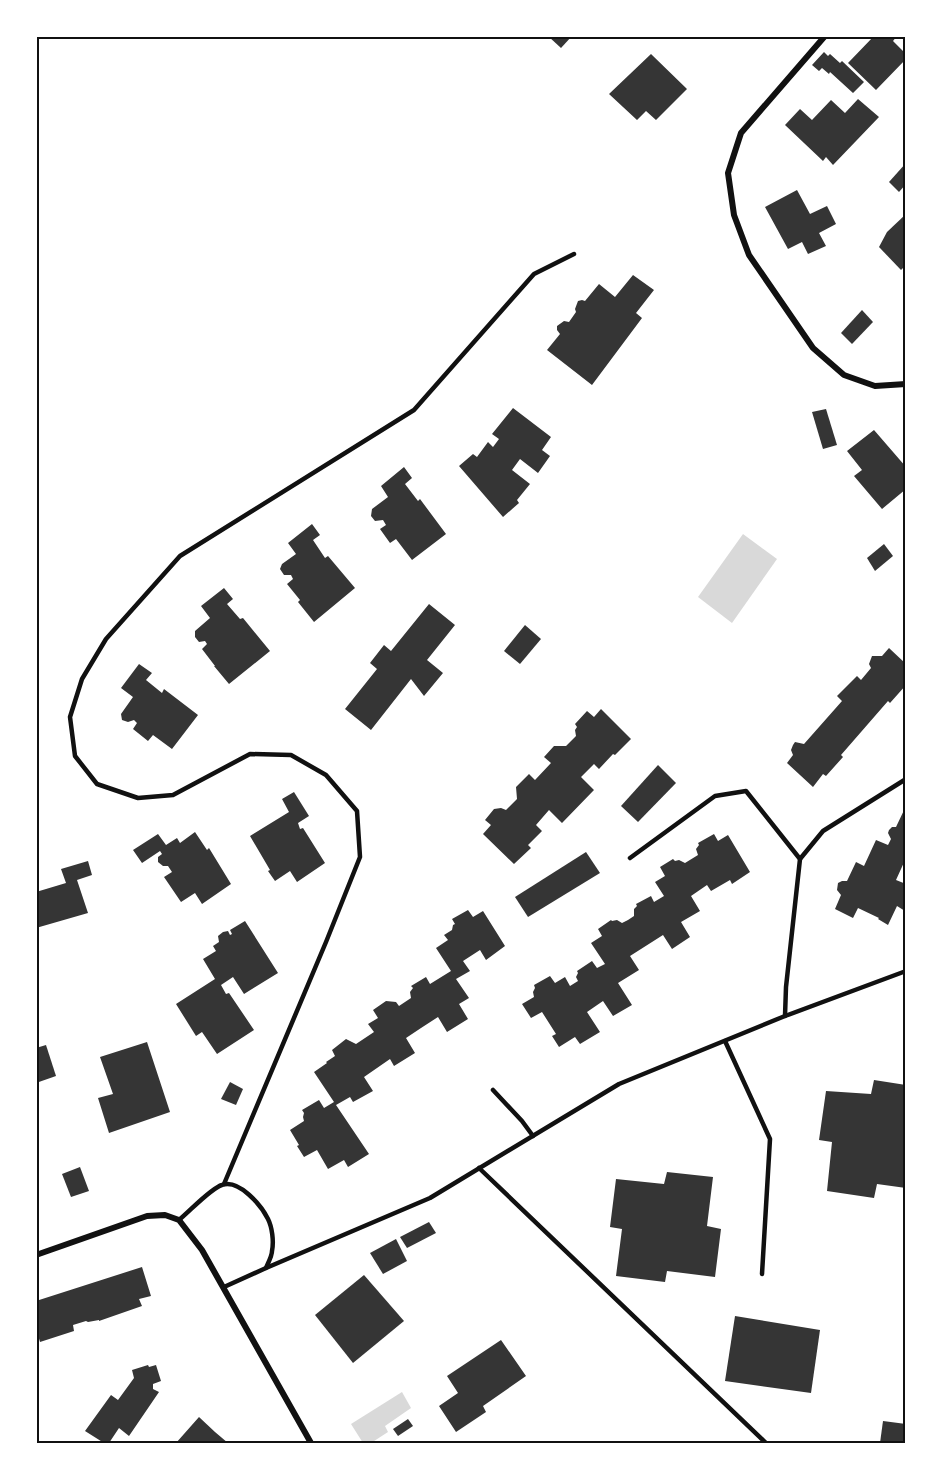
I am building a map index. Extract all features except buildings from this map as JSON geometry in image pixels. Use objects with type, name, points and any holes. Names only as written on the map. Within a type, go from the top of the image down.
[{"type":"street","points":[[825,36],[741,133],[728,173],[734,215],[749,255],[813,348],[844,375],[875,386],[906,384]]},
{"type":"street","points":[[36,1255],[147,1216],[165,1215],[179,1220],[202,1250],[224,1287],[311,1443]]},
{"type":"lane","points":[[224,1184],[360,857],[357,811],[326,775],[291,755],[250,754],[173,795],[138,798],[97,784],[75,756],[70,717],[82,679],[106,639],[180,556],[414,410],[534,274],[574,254]]},
{"type":"lane","points":[[785,1016],[800,859],[823,831],[906,779]]},
{"type":"lane","points":[[630,858],[715,796],[746,791],[800,859]]},
{"type":"lane","points":[[224,1287],[430,1198],[619,1084],[785,1016],[906,971]]},
{"type":"lane","points":[[725,1041],[770,1139],[762,1274]]},
{"type":"lane","points":[[493,1090],[533,1136]]},
{"type":"lane","points":[[479,1168],[766,1443]]},
{"type":"lane","points":[[179,1220],[215,1188],[224,1184],[237,1186],[246,1192],[269,1220],[273,1251],[266,1268]]},
{"type":"shaded area","points":[[743,534],[777,559],[732,623],[698,597]]},
{"type":"shaded area","points":[[402,1392],[411,1408],[385,1426],[388,1432],[371,1443],[363,1443],[351,1424]]}]
